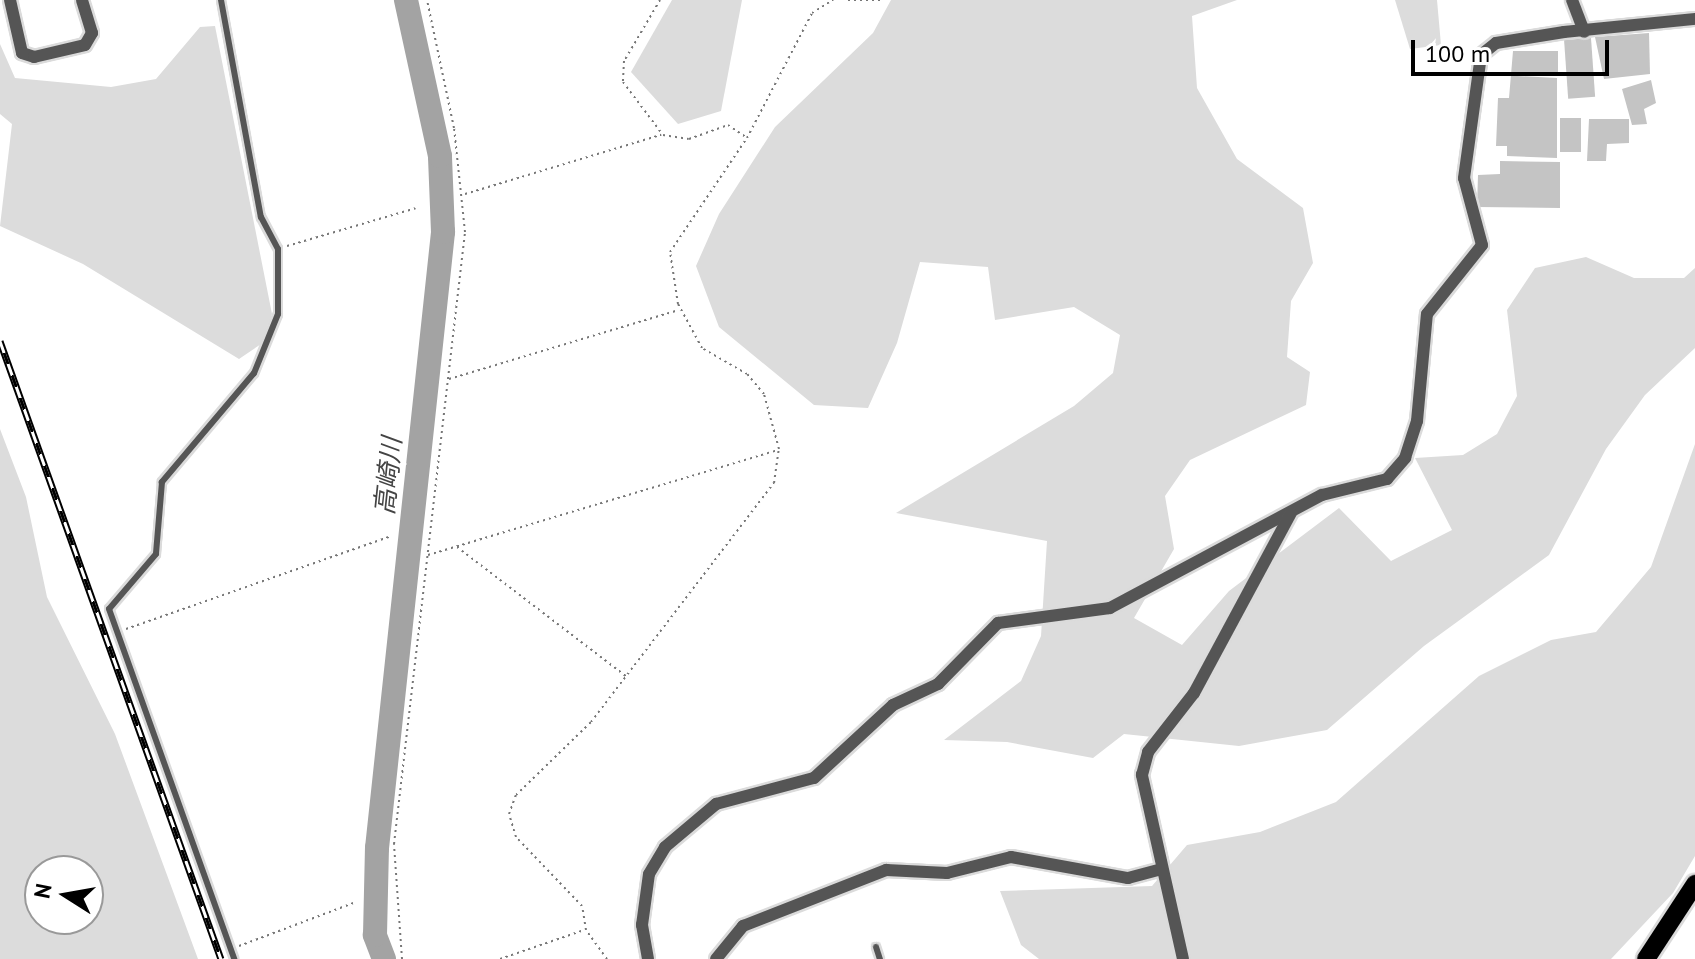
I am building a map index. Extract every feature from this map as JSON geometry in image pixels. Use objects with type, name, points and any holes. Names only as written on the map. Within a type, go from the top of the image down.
[{"type":"main road","points":[[1646,959],[1695,884]]},
{"type":"street","points":[[10,0],[22,53],[34,57],[85,45],[92,33],[82,0]]},
{"type":"street","points":[[1572,0],[1584,32]]},
{"type":"street","points":[[648,959],[642,925],[649,874],[673,838],[716,804],[814,778],[893,705],[938,684],[998,623],[1110,608],[1322,495],[1387,479],[1405,458],[1417,421],[1427,314],[1482,245],[1464,178],[1481,55],[1496,43],[1695,19]]},
{"type":"street","points":[[1183,959],[1144,807],[1148,752],[1194,693],[1292,511]]},
{"type":"street","points":[[716,959],[743,926],[886,870],[947,873],[1011,857],[1128,878],[1162,869]]},
{"type":"lane","points":[[221,0],[261,217],[278,249],[281,290],[272,336],[232,403],[162,482],[156,554],[110,601],[118,632],[234,959]]},
{"type":"lane","points":[[876,947],[880,959]]},
{"type":"path","points":[[402,959],[394,844],[449,379],[465,194],[427,0]]},
{"type":"path","points":[[660,0],[620,74],[663,135]]},
{"type":"path","points":[[607,959],[586,930],[582,906],[516,837],[509,814],[516,795],[627,677],[774,483],[779,449],[764,394],[747,374],[702,348],[681,310],[670,252],[747,138],[812,13],[833,0]]},
{"type":"path","points":[[848,0],[881,0]]},
{"type":"path","points":[[465,194],[663,135],[689,139],[728,125],[747,138]]},
{"type":"path","points":[[278,249],[416,208]]},
{"type":"path","points":[[449,379],[681,310]]},
{"type":"path","points":[[427,555],[779,449]]},
{"type":"path","points":[[118,632],[389,537]]},
{"type":"path","points":[[457,546],[627,677]]},
{"type":"path","points":[[230,949],[356,902]]},
{"type":"path","points":[[500,959],[586,930]]},
{"type":"shaded area","points":[[672,0],[742,0],[721,111],[678,124],[631,72]]},
{"type":"shaded area","points":[[891,0],[1237,0],[1192,16],[1197,88],[1237,159],[1303,208],[1313,263],[1291,301],[1287,357],[1310,372],[1306,405],[1190,460],[1165,496],[1174,549],[1134,618],[1182,645],[1229,591],[1339,508],[1391,561],[1452,530],[1415,458],[1463,455],[1497,434],[1517,396],[1507,310],[1535,268],[1586,257],[1634,278],[1684,278],[1695,268],[1695,348],[1645,395],[1606,449],[1549,555],[1424,646],[1327,730],[1239,746],[1124,734],[1093,758],[1007,742],[944,740],[1021,681],[1041,636],[1047,541],[896,513],[1074,406],[1113,373],[1120,335],[1074,307],[995,320],[988,267],[920,262],[897,343],[868,408],[814,405],[719,327],[696,266],[719,214],[775,127],[873,33]]},
{"type":"shaded area","points":[[1395,0],[1437,0],[1441,45],[1410,49]]},
{"type":"shaded area","points":[[215,26],[272,314],[264,342],[239,359],[83,264],[0,226],[12,124],[0,114],[0,44],[15,78],[111,87],[156,79],[200,27]]},
{"type":"shaded area","points":[[0,429],[26,497],[47,597],[115,734],[198,959],[0,959]]},
{"type":"shaded area","points":[[1695,444],[1695,856],[1673,893],[1611,959],[1039,959],[1021,945],[1000,891],[1152,886],[1187,845],[1260,832],[1336,802],[1479,676],[1551,640],[1596,632],[1651,567]]},
{"type":"building","points":[[1649,33],[1650,74],[1604,79],[1595,37]]},
{"type":"building","points":[[1591,38],[1595,97],[1568,99],[1564,40]]},
{"type":"building","points":[[1513,51],[1558,51],[1558,76],[1517,76],[1557,78],[1557,158],[1507,156],[1507,146],[1496,146],[1498,98],[1509,98]]},
{"type":"building","points":[[1651,80],[1656,103],[1644,109],[1647,124],[1632,125],[1622,89]]},
{"type":"building","points":[[1560,118],[1581,118],[1581,152],[1560,152]]},
{"type":"building","points":[[1589,119],[1629,119],[1629,143],[1607,144],[1606,161],[1587,161]]},
{"type":"building","points":[[1500,161],[1560,162],[1560,208],[1477,207],[1478,175],[1500,174]]},
{"type":"waterway","name":"高崎川","points":[[384,959],[375,935],[377,848],[443,232],[440,156],[406,0]]},
{"type":"railway","points":[[0,341],[221,959]]}]
